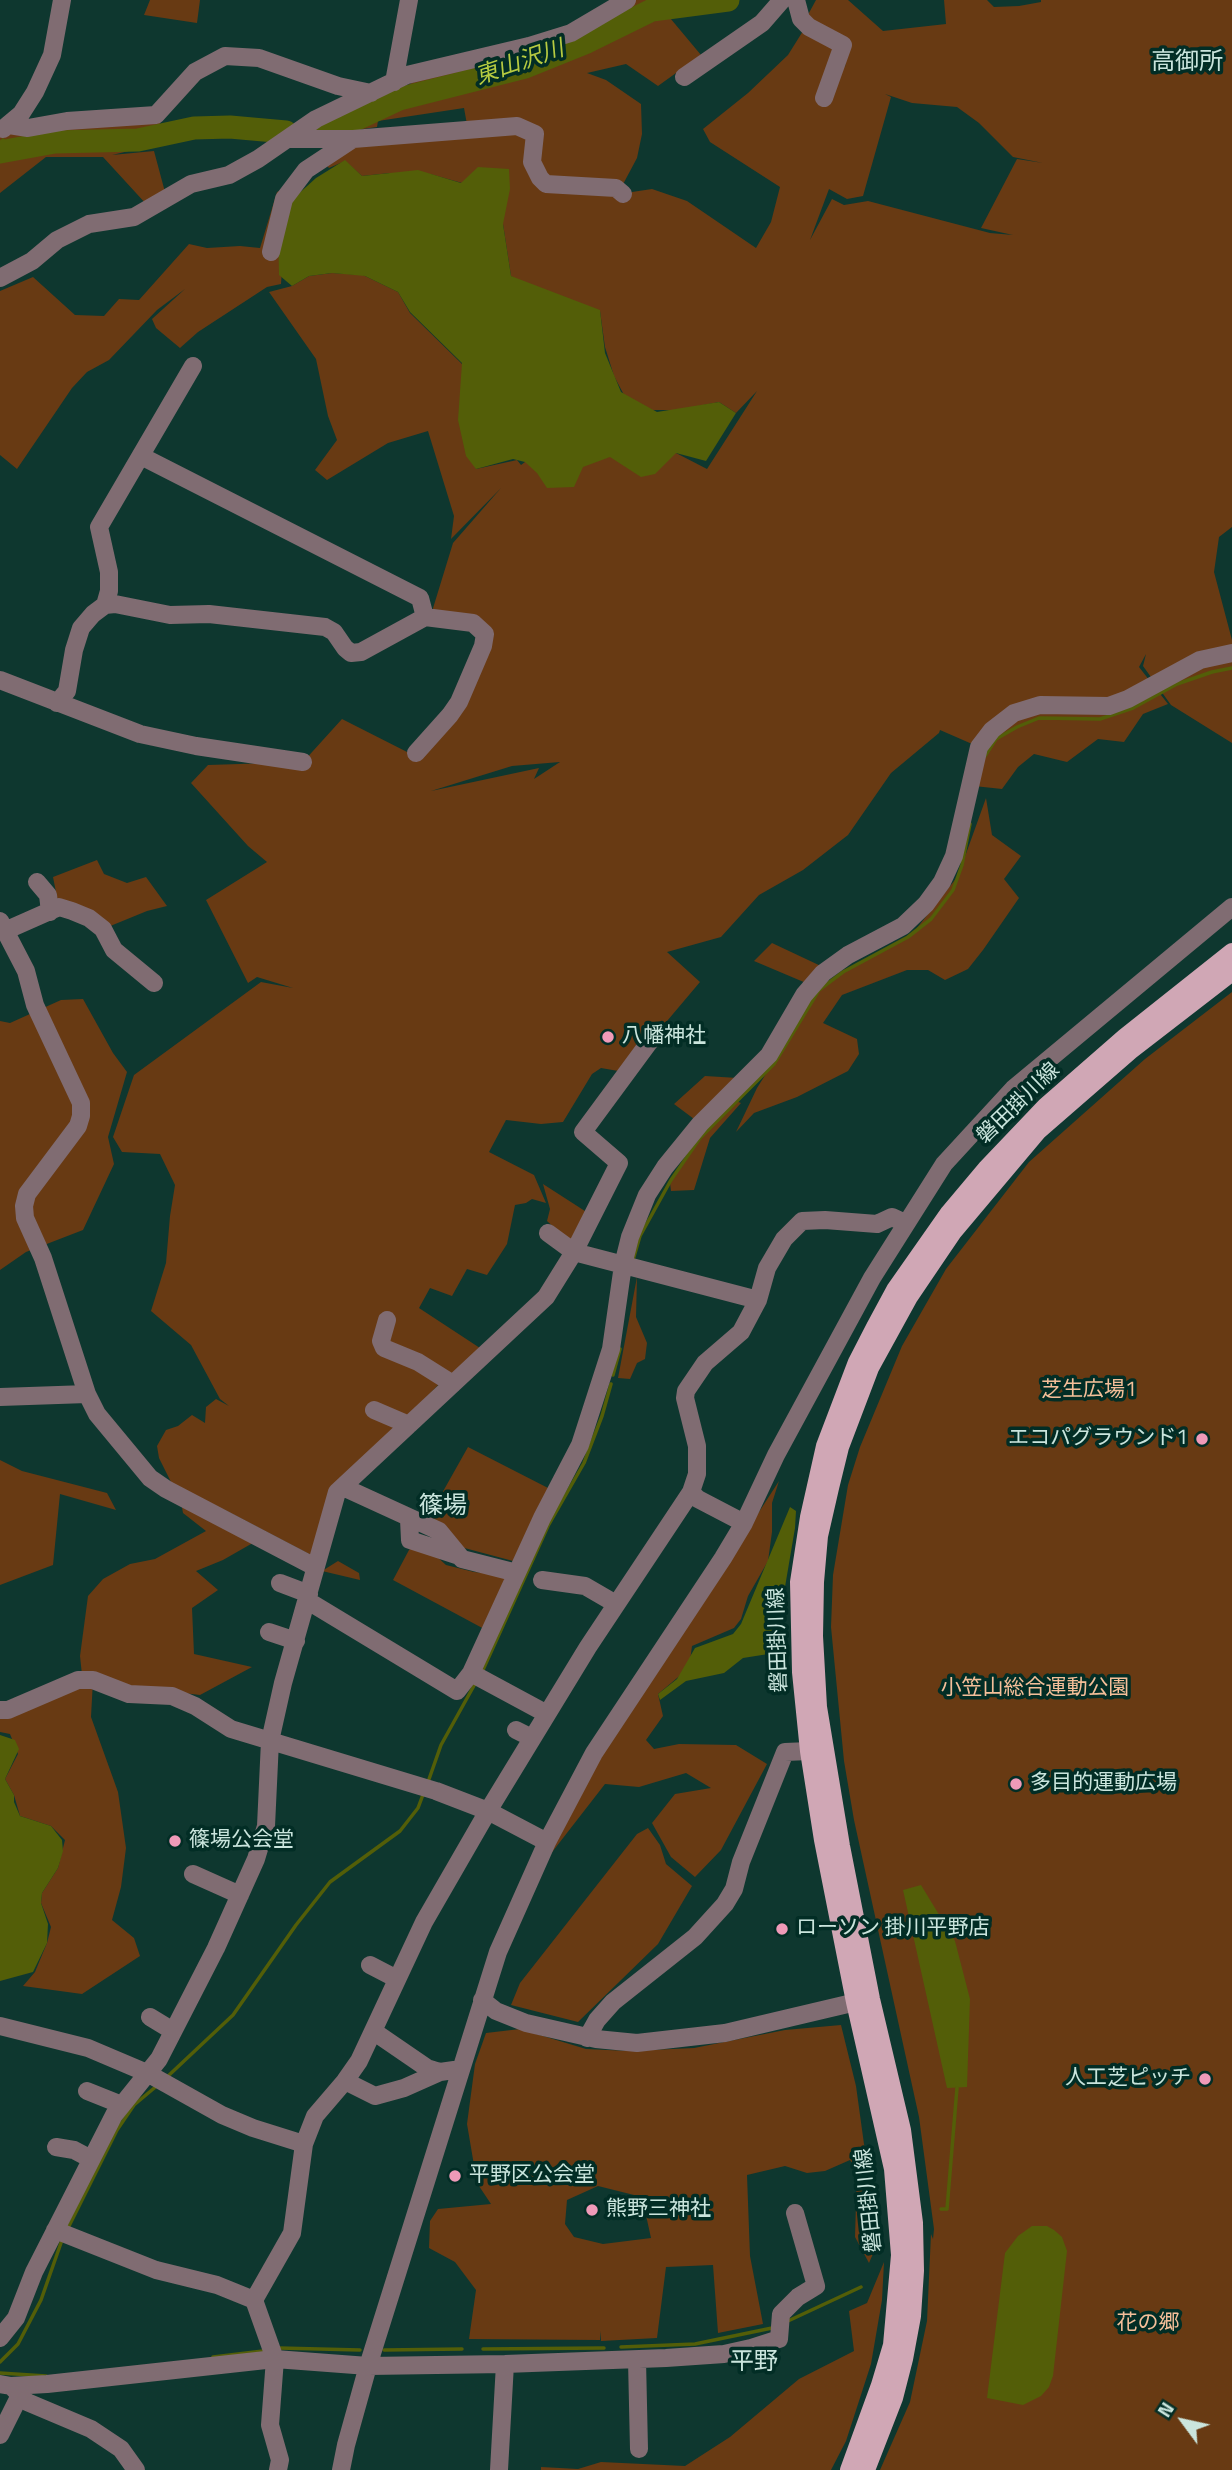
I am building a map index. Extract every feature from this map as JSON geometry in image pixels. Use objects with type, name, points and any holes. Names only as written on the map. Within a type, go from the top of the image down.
[{"type":"main road","name":"磐田掛川線","points":[[866,2470],[894,2398],[912,2316],[915,2271],[913,2210],[902,2130],[863,2000],[823,1840],[809,1751],[801,1672],[799,1582],[825,1446],[853,1373],[875,1327],[895,1290],[940,1225],[1009,1144],[1046,1106],[1125,1037],[1232,952]]},
{"type":"main road","name":"磐田掛川線","points":[[849,2470],[872,2411],[892,2345],[900,2255],[893,2169],[863,2000],[818,1707],[814,1636],[815,1581],[819,1536],[840,1447],[870,1368],[909,1297],[953,1232],[1038,1131],[1130,1051],[1232,972]]},
{"type":"street","points":[[4,128],[22,114],[52,55],[62,0]]},
{"type":"street","points":[[394,82],[409,0]]},
{"type":"street","points":[[0,278],[32,261],[57,240],[89,223],[134,217],[191,184],[229,175],[316,119],[407,75],[571,33],[627,0]]},
{"type":"street","points":[[684,77],[762,23],[782,0]]},
{"type":"street","points":[[796,0],[801,19],[808,27],[843,45],[824,98]]},
{"type":"street","points":[[4,128],[156,115],[195,72],[225,56],[259,58],[338,86],[371,93]]},
{"type":"street","points":[[288,139],[353,139],[517,126],[535,134],[533,162],[540,178],[546,184],[616,188],[622,194]]},
{"type":"street","points":[[271,252],[284,199],[306,170],[353,139]]},
{"type":"street","points":[[105,605],[109,591],[109,572],[99,527],[194,366]]},
{"type":"street","points":[[141,456],[419,598],[425,618]]},
{"type":"street","points":[[57,703],[67,691],[81,628],[105,605],[115,604],[170,615],[209,614],[325,627],[334,632],[351,653],[361,652],[425,618],[473,623],[485,634],[483,646],[450,715],[416,753]]},
{"type":"street","points":[[280,1583],[309,1597],[457,1691],[478,1677],[517,1573],[580,1446],[611,1349],[623,1265],[630,1237],[648,1195],[665,1167],[700,1124],[769,1055],[804,995],[823,974],[848,955],[903,926],[926,904],[942,882],[954,856],[979,747],[992,730],[1014,712],[1040,705],[1109,706],[1200,660],[1232,653]]},
{"type":"street","points":[[0,680],[140,734],[196,746],[303,762]]},
{"type":"street","points":[[37,882],[48,895],[50,912]]},
{"type":"street","points":[[154,983],[114,950],[103,929],[89,918],[60,907],[3,926],[26,971],[35,1005],[81,1103],[78,1126],[27,1194],[25,1218],[43,1258],[87,1394],[97,1414],[150,1478],[315,1567]]},
{"type":"street","points":[[341,2470],[345,2445],[368,2366],[498,1952],[547,1842],[594,1753],[744,1523],[776,1455],[832,1349],[905,1223],[944,1164],[1013,1088],[1232,907]]},
{"type":"street","points":[[0,2338],[16,2318],[34,2272],[62,2233],[91,2159],[122,2105],[157,2080],[159,2059],[216,1948],[256,1859],[266,1826],[270,1741],[282,1683],[309,1597],[337,1492],[546,1297],[574,1252],[620,1163],[583,1132],[656,1033]]},
{"type":"street","points":[[254,2300],[292,2233],[304,2144],[315,2116],[359,2061],[424,1922],[488,1811],[616,1604],[691,1492],[697,1474],[697,1446],[685,1398],[686,1391],[705,1363],[741,1332],[758,1300],[767,1268],[784,1239],[802,1221],[877,1224],[892,1217],[905,1223]]},
{"type":"street","points":[[548,1233],[574,1252],[758,1300]]},
{"type":"street","points":[[387,1320],[381,1341],[384,1348],[418,1362],[453,1384]]},
{"type":"street","points":[[0,1397],[87,1394]]},
{"type":"street","points":[[374,1410],[410,1425]]},
{"type":"street","points":[[342,1487],[439,1531],[462,1559],[517,1573]]},
{"type":"street","points":[[691,1492],[698,1499],[744,1523]]},
{"type":"street","points":[[542,1580],[585,1586],[616,1604]]},
{"type":"street","points":[[269,1633],[296,1641]]},
{"type":"street","points":[[478,1677],[547,1714]]},
{"type":"street","points":[[0,1710],[8,1710],[78,1680],[93,1680],[129,1694],[172,1696],[195,1706],[231,1729],[428,1788],[488,1811],[547,1842]]},
{"type":"street","points":[[257,1712],[276,1715]]},
{"type":"street","points":[[516,1730],[532,1738]]},
{"type":"street","points":[[587,2038],[613,2002],[695,1937],[725,1904],[734,1889],[741,1861],[785,1752],[809,1751]]},
{"type":"street","points":[[192,1874],[240,1895]]},
{"type":"street","points":[[370,1965],[397,1979]]},
{"type":"street","points":[[482,2000],[496,2011],[526,2023],[587,2038],[637,2043],[725,2033],[863,2000]]},
{"type":"street","points":[[149,2017],[173,2031]]},
{"type":"street","points":[[0,2026],[88,2048],[157,2080],[222,2115],[304,2144]]},
{"type":"street","points":[[373,2031],[427,2068],[440,2072]]},
{"type":"street","points":[[345,2081],[375,2096],[404,2088],[440,2072],[461,2069]]},
{"type":"street","points":[[87,2091],[122,2105]]},
{"type":"street","points":[[56,2147],[74,2150],[91,2159]]},
{"type":"street","points":[[10,2389],[275,2359],[368,2366],[505,2364],[637,2360],[724,2354],[751,2348],[779,2339],[781,2314],[798,2297],[816,2286],[796,2213]]},
{"type":"street","points":[[62,2233],[156,2270],[217,2285],[254,2300],[275,2359],[270,2425],[280,2460],[278,2470]]},
{"type":"street","points":[[637,2360],[639,2449]]},
{"type":"street","points":[[499,2470],[505,2364]]},
{"type":"street","points":[[0,2435],[10,2389]]},
{"type":"street","points":[[10,2389],[27,2402],[91,2429],[121,2449],[136,2470]]},
{"type":"green space","points":[[150,0],[200,0],[197,23],[144,15]]},
{"type":"green space","points":[[625,0],[655,0],[701,55],[658,86],[626,64],[587,73],[606,80],[641,104],[642,134],[637,158],[621,188],[626,197],[632,192],[652,189],[687,201],[756,248],[771,222],[780,187],[710,142],[703,129],[748,93],[788,55],[803,31],[839,43],[845,67],[848,40],[804,22],[816,0],[848,0],[883,31],[946,24],[944,0],[987,0],[994,7],[1019,6],[1041,0],[1232,0],[1232,527],[1219,537],[1214,572],[1232,640],[1232,743],[1171,705],[1143,666],[1146,654],[1139,667],[1168,704],[1143,714],[1124,742],[1098,739],[1067,762],[1034,754],[1018,767],[1002,789],[974,786],[979,747],[940,730],[891,773],[848,835],[803,870],[759,895],[721,937],[667,952],[700,982],[624,1072],[601,1068],[592,1074],[563,1122],[541,1124],[506,1120],[489,1152],[534,1175],[546,1203],[532,1199],[515,1205],[507,1244],[487,1275],[467,1269],[452,1296],[430,1288],[419,1308],[483,1350],[440,1383],[335,1493],[311,1555],[223,1509],[258,1540],[223,1560],[196,1571],[218,1590],[192,1608],[194,1654],[252,1667],[200,1695],[133,1687],[82,1675],[80,1656],[88,1596],[103,1579],[130,1564],[155,1559],[206,1531],[183,1513],[181,1502],[159,1458],[157,1446],[166,1430],[178,1426],[192,1415],[205,1423],[206,1407],[216,1399],[229,1406],[220,1399],[191,1345],[151,1311],[166,1263],[175,1185],[160,1154],[122,1152],[113,1137],[134,1075],[261,982],[293,988],[257,977],[248,983],[206,900],[267,862],[248,846],[191,783],[208,765],[303,762],[342,719],[415,756],[452,713],[485,634],[430,618],[453,543],[501,488],[451,539],[454,516],[428,431],[388,443],[327,480],[315,470],[337,440],[328,416],[316,359],[269,292],[292,286],[309,276],[332,273],[363,275],[398,292],[410,313],[462,364],[462,390],[476,469],[517,460],[521,465],[525,462],[676,453],[707,469],[757,391],[736,413],[719,402],[678,410],[632,410],[614,376],[605,347],[600,311],[550,303],[511,276],[503,224],[462,183],[430,174],[390,173],[362,176],[345,161],[329,168],[320,158],[354,139],[468,130],[464,108],[378,121],[377,127],[313,136],[315,130],[416,81],[529,46]],"holes":[[[885,94],[912,103],[957,107],[979,123],[1013,157],[1043,163],[1017,159],[981,228],[1013,235],[990,233],[868,201],[844,205],[832,199],[810,240],[829,189],[847,199],[863,196],[891,97]],[[560,762],[534,779],[539,768],[431,791],[512,766]]]},
{"type":"green space","points":[[156,115],[166,137],[158,144],[112,155],[154,151],[165,192],[147,205],[103,157],[46,157],[0,193],[0,132]]},
{"type":"green space","points":[[294,184],[284,240],[281,284],[267,287],[198,332],[180,348],[156,328],[152,319],[185,289],[157,310],[109,360],[87,372],[72,388],[17,469],[0,455],[0,291],[33,277],[75,315],[104,316],[119,299],[139,300],[189,244],[207,248],[260,248],[277,192]]},
{"type":"green space","points":[[986,798],[992,835],[1021,856],[1004,879],[1019,898],[983,950],[968,969],[945,980],[928,970],[907,970],[842,995],[823,1023],[857,1039],[859,1054],[848,1071],[797,1097],[754,1113],[736,1132],[757,1088],[819,990],[843,972],[913,933],[958,876]]},
{"type":"green space","points":[[97,860],[104,874],[127,883],[146,877],[167,906],[103,929],[59,907],[53,877]]},
{"type":"green space","points":[[772,943],[823,967],[806,983],[754,961]]},
{"type":"green space","name":"小笠山総合運動公園","points":[[1232,992],[1232,2470],[880,2470],[910,2402],[927,2321],[931,2234],[933,2239],[934,2229],[919,2117],[854,1820],[844,1761],[831,1627],[833,1575],[848,1485],[860,1447],[902,1346],[946,1269],[1029,1162],[1145,1059]]},
{"type":"green space","points":[[83,999],[113,1053],[127,1072],[108,1137],[114,1164],[83,1230],[26,1252],[0,1270],[0,1021],[10,1023],[61,1000]]},
{"type":"green space","points":[[705,1076],[738,1078],[694,1119],[674,1104]]},
{"type":"green space","points":[[733,1100],[741,1103],[710,1138],[694,1190],[671,1191],[670,1183],[694,1147]]},
{"type":"green space","points":[[543,1184],[588,1213],[572,1244],[547,1221],[550,1209]]},
{"type":"green space","points":[[637,1277],[636,1317],[647,1343],[645,1359],[637,1363],[630,1379],[618,1378]]},
{"type":"green space","points":[[468,1447],[550,1489],[513,1561],[442,1542],[426,1509],[427,1500],[441,1495]]},
{"type":"green space","points":[[0,1460],[22,1471],[107,1493],[116,1510],[60,1494],[53,1565],[0,1585]]},
{"type":"green space","points":[[779,1481],[772,1503],[768,1561],[748,1596],[741,1619],[734,1628],[692,1646],[689,1668],[658,1694],[663,1716],[646,1740],[654,1749],[679,1744],[736,1745],[767,1764],[721,1850],[695,1877],[671,1857],[652,1823],[675,1794],[711,1788],[686,1773],[639,1787],[605,1784],[546,1860],[589,1775]]},
{"type":"green space","points":[[414,1545],[424,1545],[446,1565],[502,1575],[507,1580],[486,1630],[393,1580]]},
{"type":"green space","points":[[338,1561],[359,1573],[360,1580],[322,1571]]},
{"type":"green space","points":[[93,1680],[91,1717],[118,1792],[126,1848],[121,1887],[112,1920],[134,1938],[140,1956],[82,1994],[23,1986],[35,1972],[47,1943],[51,1927],[41,1903],[42,1893],[58,1868],[65,1840],[51,1826],[20,1816],[14,1795],[5,1779],[18,1754],[10,1734],[0,1732],[0,1712]]},
{"type":"green space","points":[[648,1828],[660,1845],[666,1864],[692,1886],[658,1944],[578,2022],[511,2005],[520,1983],[637,1834]]},
{"type":"green space","points":[[841,2025],[856,2086],[877,2207],[879,2240],[869,2263],[855,2237],[857,2170],[850,2160],[825,2171],[807,2173],[785,2166],[747,2175],[750,2256],[763,2324],[718,2333],[713,2265],[666,2267],[657,2338],[601,2341],[601,2331],[600,2340],[469,2339],[476,2290],[455,2262],[429,2248],[430,2221],[438,2209],[491,2204],[477,2183],[467,2124],[475,2064],[486,2033],[520,2029],[586,2049],[629,2051],[694,2048],[785,2030]],"holes":[[[598,2186],[642,2197],[651,2238],[603,2244],[574,2237],[565,2224],[567,2200]]]},
{"type":"green space","points":[[884,2262],[882,2300],[871,2364],[846,2441],[831,2470],[541,2470],[541,2467],[578,2469],[601,2462],[685,2466],[730,2437],[799,2379],[854,2351],[849,2311],[867,2303]]},
{"type":"shaded area","points":[[345,160],[362,176],[418,170],[461,183],[478,167],[509,169],[510,189],[503,224],[511,276],[600,310],[605,353],[621,392],[657,412],[719,402],[736,413],[706,461],[676,453],[655,474],[641,477],[610,457],[583,467],[574,487],[547,488],[525,462],[513,459],[476,469],[466,456],[458,420],[462,363],[410,312],[398,292],[365,276],[332,273],[309,276],[292,286],[279,275],[278,225],[295,197],[316,178]]},
{"type":"shaded area","points":[[790,1507],[796,1511],[795,1528],[785,1587],[781,1652],[743,1658],[724,1673],[686,1681],[660,1700],[658,1694],[677,1679],[695,1648],[733,1634],[741,1624]]},
{"type":"shaded area","points":[[0,1735],[15,1740],[19,1749],[5,1779],[14,1795],[20,1816],[51,1826],[62,1840],[63,1851],[58,1868],[42,1893],[41,1903],[48,1924],[47,1943],[33,1972],[0,1981]]},
{"type":"shaded area","points":[[921,1885],[955,1941],[970,1999],[967,2087],[947,2088],[903,1890]]},
{"type":"shaded area","points":[[1032,2226],[1047,2226],[1054,2230],[1062,2237],[1067,2251],[1053,2376],[1049,2387],[1041,2396],[1023,2405],[987,2398],[1005,2253],[1018,2236]]},
{"type":"waterway","name":"東山沢川","points":[[313,132],[331,131],[399,99],[525,67],[587,42],[652,10],[728,0]]},
{"type":"waterway","name":"東山沢川","points":[[0,152],[55,142],[138,140],[194,128],[230,127],[286,132]]},
{"type":"waterway","points":[[0,146],[3,140]]},
{"type":"waterway","points":[[985,756],[996,739],[1039,718],[1100,719],[1133,708],[1177,684],[1232,668]]},
{"type":"waterway","points":[[633,1260],[640,1236],[671,1180],[700,1138],[774,1064],[819,990],[843,972],[908,937],[931,919],[953,890],[962,865],[970,824]]},
{"type":"waterway","points":[[613,1375],[620,1349]]},
{"type":"waterway","points":[[482,1672],[548,1526],[584,1463],[611,1384]]},
{"type":"waterway","points":[[428,1782],[441,1745],[476,1682]]},
{"type":"waterway","points":[[167,2077],[233,2015],[296,1925],[330,1882],[400,1831],[418,1808],[424,1792]]},
{"type":"waterway","points":[[67,2230],[117,2130],[134,2105],[159,2084]]},
{"type":"waterway","points":[[941,2209],[947,2209],[957,2088]]},
{"type":"waterway","points":[[0,2362],[18,2344],[41,2300],[62,2240]]},
{"type":"waterway","points":[[788,2321],[861,2287]]},
{"type":"waterway","points":[[621,2347],[695,2344],[772,2328]]},
{"type":"waterway","points":[[279,2348],[360,2350]]},
{"type":"waterway","points":[[483,2349],[604,2348]]},
{"type":"waterway","points":[[384,2350],[462,2349]]},
{"type":"waterway","points":[[213,2357],[263,2351]]},
{"type":"waterway","points":[[0,2373],[46,2376]]},
{"type":"place","name":"八幡神社","points":[[608,1037]]},
{"type":"place","name":"エコパグラウンド1","points":[[1202,1439]]},
{"type":"place","name":"多目的運動広場","points":[[1016,1784]]},
{"type":"place","name":"篠場公会堂","points":[[175,1841]]},
{"type":"place","name":"ローソン 掛川平野店","points":[[782,1929]]},
{"type":"place","name":"人工芝ピッチ","points":[[1205,2079]]},
{"type":"place","name":"平野区公会堂","points":[[455,2176]]},
{"type":"place","name":"熊野三神社","points":[[592,2210]]},
{"type":"district","name":"高御所","points":[[1187,63]]},
{"type":"district","name":"篠場","points":[[443,1507]]},
{"type":"district","name":"平野","points":[[754,2363]]},
{"type":"park label","name":"芝生広場1","points":[[1089,1391]]},
{"type":"park label","name":"花の郷","points":[[1148,2324]]}]
